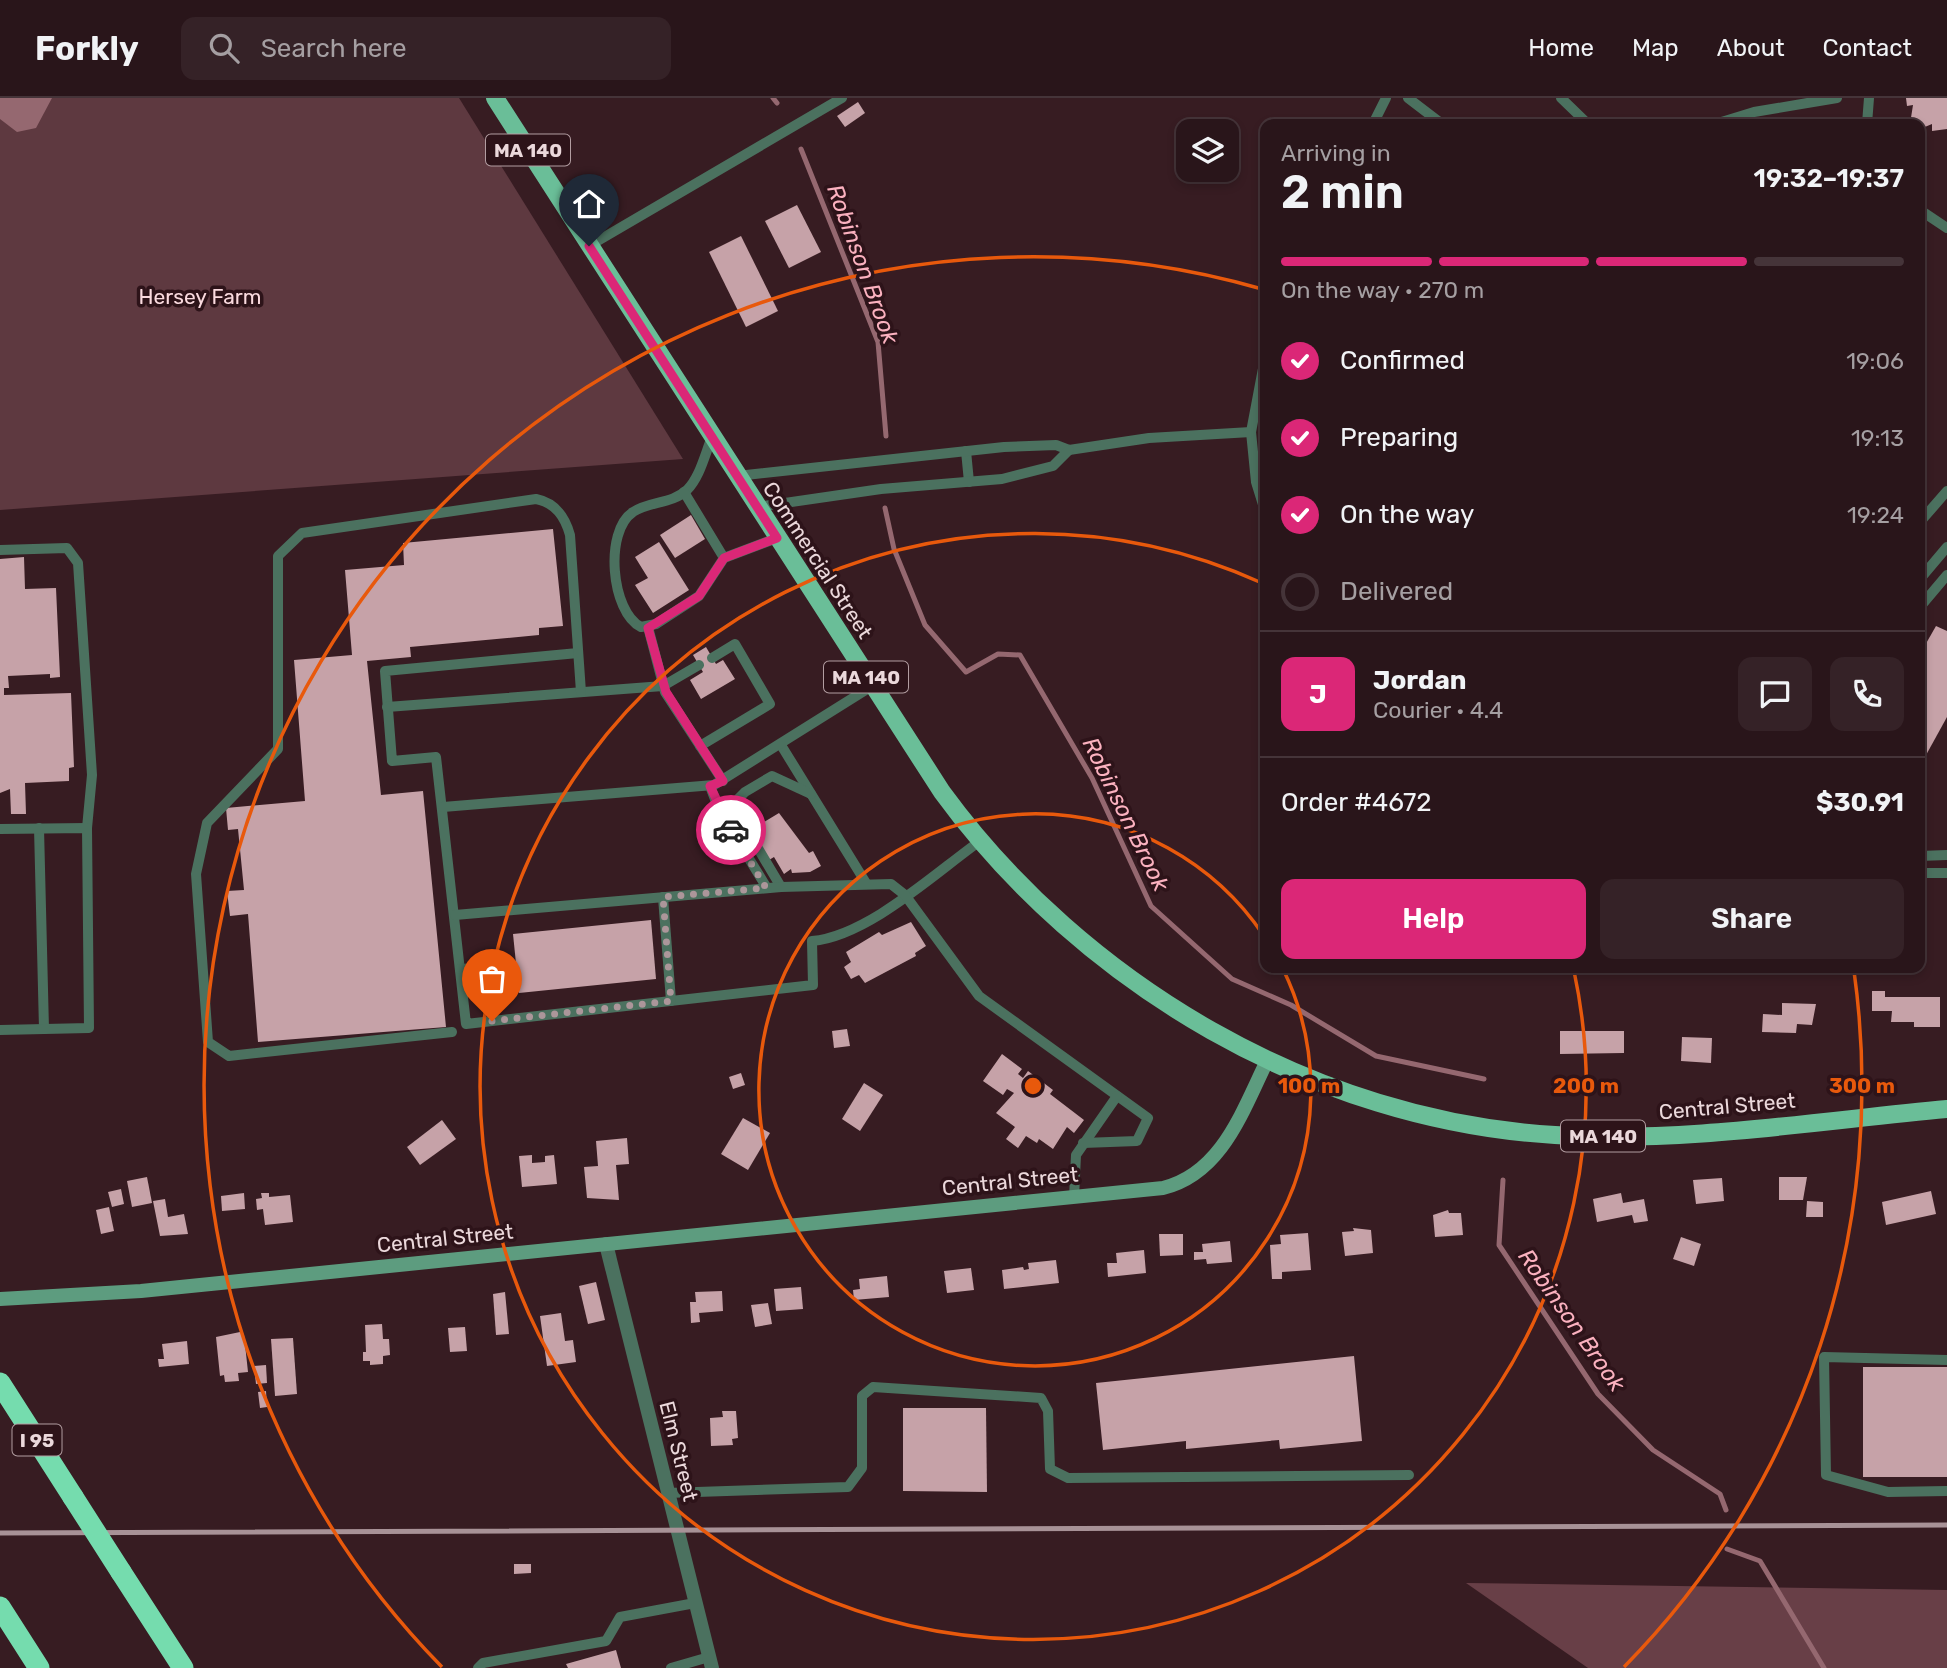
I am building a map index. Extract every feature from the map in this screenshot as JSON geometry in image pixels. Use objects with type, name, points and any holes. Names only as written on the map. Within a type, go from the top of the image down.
[{"type":"highway","name":"I 95","points":[[0,1383],[183,1668]]},
{"type":"highway","points":[[0,1607],[39,1668]]},
{"type":"main road","name":"Commercial Street","points":[[495,98],[872,686],[933,779],[980,841],[1050,914],[1114,967],[1182,1013],[1268,1059]]},
{"type":"main road","name":"Central Street","points":[[0,1299],[141,1291],[1153,1190],[1194,1176],[1219,1152],[1268,1059],[1360,1096],[1426,1115],[1552,1135],[1661,1135],[1947,1109]]},
{"type":"street","name":"Elm Street","points":[[606,1244],[711,1662]]},
{"type":"lane","points":[[589,246],[842,98]]},
{"type":"lane","points":[[1376,119],[1387,98]]},
{"type":"lane","points":[[1408,98],[1435,119]]},
{"type":"lane","points":[[1560,98],[1583,119]]},
{"type":"lane","points":[[1731,119],[1754,112],[1837,98]]},
{"type":"lane","points":[[1867,119],[1869,98]]},
{"type":"lane","points":[[1925,213],[1947,228]]},
{"type":"lane","points":[[1260,384],[1251,432],[1256,482],[1260,495]]},
{"type":"lane","points":[[737,476],[1042,444],[1069,450],[1149,438],[1251,432]]},
{"type":"lane","points":[[712,437],[697,475],[684,492],[632,513],[618,532],[619,603],[634,624],[648,628],[699,596],[724,558],[777,538]]},
{"type":"lane","points":[[757,507],[881,489],[969,482],[1032,473],[1060,461],[1069,450]]},
{"type":"lane","points":[[966,451],[969,482]]},
{"type":"lane","points":[[1925,517],[1947,491]]},
{"type":"lane","points":[[684,492],[724,558]]},
{"type":"lane","points":[[452,1031],[229,1056],[208,1042],[196,874],[207,823],[278,749],[278,555],[302,533],[536,499],[544,501],[564,517],[570,535],[581,692]]},
{"type":"lane","points":[[1925,573],[1947,547]]},
{"type":"lane","points":[[0,550],[67,548],[78,563],[92,775],[87,828],[89,1028],[0,1030]]},
{"type":"lane","points":[[1925,601],[1947,575]]},
{"type":"lane","points":[[648,628],[663,687],[723,781]]},
{"type":"lane","points":[[700,747],[770,704],[735,644],[712,658]]},
{"type":"lane","points":[[578,653],[385,671],[392,761],[436,757],[466,1024],[813,985],[812,941],[831,939],[848,932],[980,841]]},
{"type":"lane","points":[[387,707],[663,687],[699,665]]},
{"type":"lane","points":[[443,807],[710,786],[723,781],[872,686]]},
{"type":"lane","points":[[781,745],[866,883]]},
{"type":"lane","points":[[781,887],[737,813],[736,801],[745,792],[772,776],[811,794]]},
{"type":"lane","points":[[710,786],[719,810],[766,888]]},
{"type":"lane","points":[[39,828],[44,1029]]},
{"type":"lane","points":[[0,829],[87,828]]},
{"type":"lane","points":[[1925,856],[1947,855]]},
{"type":"lane","points":[[1925,873],[1947,873]]},
{"type":"lane","points":[[455,915],[766,888],[891,884],[905,895],[978,996],[1148,1118],[1137,1141],[1083,1143]]},
{"type":"lane","points":[[663,897],[671,1001]]},
{"type":"lane","points":[[460,968],[507,966]]},
{"type":"lane","points":[[1074,1198],[1074,1160],[1117,1096]]},
{"type":"lane","points":[[1947,1360],[1824,1357],[1825,1475],[1888,1492],[1947,1491]]},
{"type":"lane","points":[[667,1493],[848,1487],[862,1468],[862,1396],[873,1387],[1041,1398],[1048,1411],[1049,1469],[1068,1478],[1409,1475]]},
{"type":"lane","points":[[478,1668],[483,1662],[606,1641],[620,1617],[695,1603]]},
{"type":"lane","points":[[671,1668],[711,1662]]},
{"type":"green space","name":"Hersey Farm","points":[[0,98],[459,98],[683,459],[0,510]]},
{"type":"shaded area","points":[[0,98],[52,98],[36,128],[17,132],[0,119]]},
{"type":"shaded area","points":[[1466,1583],[1947,1590],[1947,1668],[1588,1668]]},
{"type":"building","points":[[1906,98],[1947,98],[1947,129],[1932,131],[1932,124],[1925,127],[1925,119],[1911,119],[1913,105],[1907,106]]},
{"type":"building","points":[[858,102],[865,113],[845,127],[837,116]]},
{"type":"building","points":[[797,205],[821,252],[789,268],[765,221]]},
{"type":"building","points":[[741,236],[778,311],[746,327],[709,252]]},
{"type":"building","points":[[691,515],[705,539],[675,558],[660,535]]},
{"type":"building","points":[[553,529],[563,626],[539,628],[539,635],[410,647],[411,657],[367,661],[381,795],[423,791],[446,1027],[258,1042],[248,914],[230,916],[227,891],[244,890],[238,829],[228,830],[226,808],[305,801],[294,660],[352,655],[345,570],[404,565],[403,543]]},
{"type":"building","points":[[659,542],[689,590],[653,613],[635,585],[648,578],[635,557]]},
{"type":"building","points":[[24,557],[25,589],[56,588],[60,677],[50,678],[50,674],[8,676],[9,688],[4,688],[4,695],[71,693],[74,767],[69,768],[69,781],[25,783],[26,814],[11,814],[10,789],[0,793],[0,559]]},
{"type":"building","points":[[1936,626],[1947,631],[1947,717],[1925,757],[1925,645]]},
{"type":"building","points":[[706,647],[716,664],[723,660],[735,679],[701,699],[690,680],[703,672],[693,655]]},
{"type":"building","points":[[779,813],[809,853],[813,851],[821,866],[810,872],[792,873],[791,869],[784,874],[774,857],[769,860],[758,842],[763,838],[756,827]]},
{"type":"building","points":[[651,920],[656,979],[519,993],[513,934]]},
{"type":"building","points":[[911,922],[926,946],[915,953],[916,956],[865,983],[859,975],[851,979],[844,967],[851,962],[846,952],[879,932],[882,935]]},
{"type":"building","points":[[1872,991],[1885,991],[1885,997],[1940,997],[1940,1027],[1914,1027],[1914,1022],[1891,1022],[1892,1011],[1872,1011]]},
{"type":"building","points":[[1782,1003],[1816,1004],[1812,1025],[1797,1024],[1796,1033],[1762,1032],[1763,1014],[1782,1015]]},
{"type":"building","points":[[847,1029],[850,1046],[834,1048],[832,1031]]},
{"type":"building","points":[[1560,1031],[1624,1031],[1624,1053],[1560,1054]]},
{"type":"building","points":[[1682,1037],[1712,1038],[1711,1063],[1681,1061]]},
{"type":"building","points":[[1002,1054],[1022,1069],[1018,1074],[1023,1078],[1028,1071],[1053,1090],[1050,1094],[1084,1120],[1074,1133],[1067,1127],[1053,1149],[1039,1139],[1037,1143],[1026,1136],[1018,1148],[1006,1139],[1015,1127],[996,1113],[1014,1093],[1007,1089],[1003,1095],[983,1081]]},
{"type":"building","points":[[741,1073],[745,1085],[733,1089],[729,1077]]},
{"type":"building","points":[[864,1083],[883,1095],[860,1131],[842,1119]]},
{"type":"building","points":[[743,1118],[770,1133],[748,1170],[721,1154]]},
{"type":"building","points":[[442,1120],[456,1139],[420,1165],[407,1147]]},
{"type":"building","points":[[627,1138],[629,1164],[616,1165],[619,1200],[587,1198],[584,1167],[598,1166],[596,1141]]},
{"type":"building","points":[[532,1155],[532,1163],[545,1162],[545,1156],[554,1155],[557,1184],[522,1187],[519,1156]]},
{"type":"building","points":[[147,1177],[152,1203],[132,1207],[127,1181]]},
{"type":"building","points":[[1779,1177],[1807,1177],[1803,1200],[1779,1200]]},
{"type":"building","points":[[1722,1178],[1724,1201],[1696,1204],[1693,1180]]},
{"type":"building","points":[[121,1189],[124,1204],[112,1207],[108,1192]]},
{"type":"building","points":[[1931,1191],[1936,1214],[1886,1225],[1882,1202]]},
{"type":"building","points":[[244,1193],[245,1209],[222,1211],[221,1196]]},
{"type":"building","points":[[261,1193],[269,1193],[269,1197],[290,1195],[293,1222],[265,1225],[263,1209],[257,1210],[256,1199],[262,1198]]},
{"type":"building","points":[[1621,1193],[1623,1203],[1644,1199],[1648,1221],[1634,1223],[1632,1215],[1597,1222],[1593,1199]]},
{"type":"building","points":[[165,1199],[168,1217],[184,1214],[188,1234],[160,1236],[153,1201]]},
{"type":"building","points":[[1807,1201],[1823,1202],[1823,1217],[1806,1217]]},
{"type":"building","points":[[109,1207],[114,1231],[101,1234],[96,1210]]},
{"type":"building","points":[[1448,1210],[1449,1213],[1461,1213],[1463,1235],[1435,1237],[1433,1215]]},
{"type":"building","points":[[1353,1228],[1371,1230],[1373,1253],[1345,1256],[1342,1232],[1354,1231]]},
{"type":"building","points":[[1308,1233],[1311,1270],[1282,1272],[1282,1279],[1272,1279],[1270,1245],[1281,1244],[1280,1235]]},
{"type":"building","points":[[1159,1234],[1183,1234],[1183,1255],[1160,1256]]},
{"type":"building","points":[[1681,1237],[1701,1244],[1694,1266],[1673,1259]]},
{"type":"building","points":[[1230,1241],[1232,1262],[1207,1264],[1206,1259],[1194,1260],[1194,1252],[1203,1252],[1202,1244]]},
{"type":"building","points":[[1144,1250],[1146,1273],[1108,1277],[1107,1263],[1117,1263],[1116,1253]]},
{"type":"building","points":[[1056,1260],[1059,1283],[1004,1289],[1002,1270],[1023,1267],[1024,1270],[1029,1269],[1028,1263]]},
{"type":"building","points":[[971,1268],[974,1290],[947,1293],[944,1271]]},
{"type":"building","points":[[887,1276],[889,1297],[854,1300],[853,1290],[860,1289],[859,1279]]},
{"type":"building","points":[[596,1282],[605,1320],[588,1324],[579,1286]]},
{"type":"building","points":[[801,1287],[803,1309],[776,1311],[774,1289]]},
{"type":"building","points":[[722,1291],[723,1311],[699,1313],[700,1322],[691,1323],[690,1302],[696,1302],[695,1292]]},
{"type":"building","points":[[505,1292],[509,1334],[496,1335],[493,1294]]},
{"type":"building","points":[[768,1303],[772,1324],[755,1327],[751,1305]]},
{"type":"building","points":[[561,1313],[565,1341],[573,1340],[576,1362],[547,1366],[540,1316]]},
{"type":"building","points":[[382,1324],[383,1339],[389,1339],[390,1355],[383,1356],[383,1364],[370,1365],[370,1361],[363,1361],[363,1352],[366,1352],[365,1325]]},
{"type":"building","points":[[465,1327],[467,1351],[450,1352],[448,1328]]},
{"type":"building","points":[[240,1332],[244,1335],[248,1372],[238,1373],[239,1381],[225,1382],[224,1375],[220,1376],[216,1337]]},
{"type":"building","points":[[293,1338],[297,1394],[275,1396],[271,1339]]},
{"type":"building","points":[[187,1341],[189,1364],[159,1367],[158,1359],[164,1359],[162,1344]]},
{"type":"building","points":[[1354,1356],[1362,1441],[1280,1449],[1279,1440],[1186,1449],[1186,1441],[1103,1450],[1096,1383]]},
{"type":"building","points":[[266,1365],[267,1383],[256,1384],[254,1366]]},
{"type":"building","points":[[1863,1367],[1947,1367],[1947,1477],[1863,1477]]},
{"type":"building","points":[[266,1391],[267,1407],[260,1408],[258,1392]]},
{"type":"building","points":[[903,1408],[986,1408],[987,1492],[903,1491]]},
{"type":"building","points":[[722,1411],[736,1411],[738,1438],[732,1439],[733,1445],[711,1446],[710,1418],[723,1417]]},
{"type":"building","points":[[514,1564],[531,1564],[531,1573],[514,1574]]},
{"type":"building","points":[[616,1650],[621,1668],[568,1668],[566,1664]]},
{"type":"waterway","name":"Robinson Brook","points":[[773,98],[777,103]]},
{"type":"waterway","name":"Robinson Brook","points":[[801,149],[878,342],[886,436]]},
{"type":"waterway","name":"Robinson Brook","points":[[885,508],[894,549],[925,625],[966,672],[998,654],[1020,655],[1092,778],[1151,906],[1232,979],[1291,1005],[1376,1056],[1484,1079]]},
{"type":"waterway","name":"Robinson Brook","points":[[1503,1180],[1499,1245],[1598,1394],[1653,1450],[1720,1494],[1726,1510]]},
{"type":"waterway","name":"Robinson Brook","points":[[1727,1549],[1760,1561],[1824,1668]]},
{"type":"railway","points":[[0,1533],[1947,1525]]},
{"type":"way so far","points":[[492,1021],[671,1001],[663,897],[766,888],[731,830]]},
{"type":"route","points":[[589,246],[777,538],[724,558],[699,596],[648,628],[663,687],[723,781],[710,786],[713,798],[731,830]]}]
